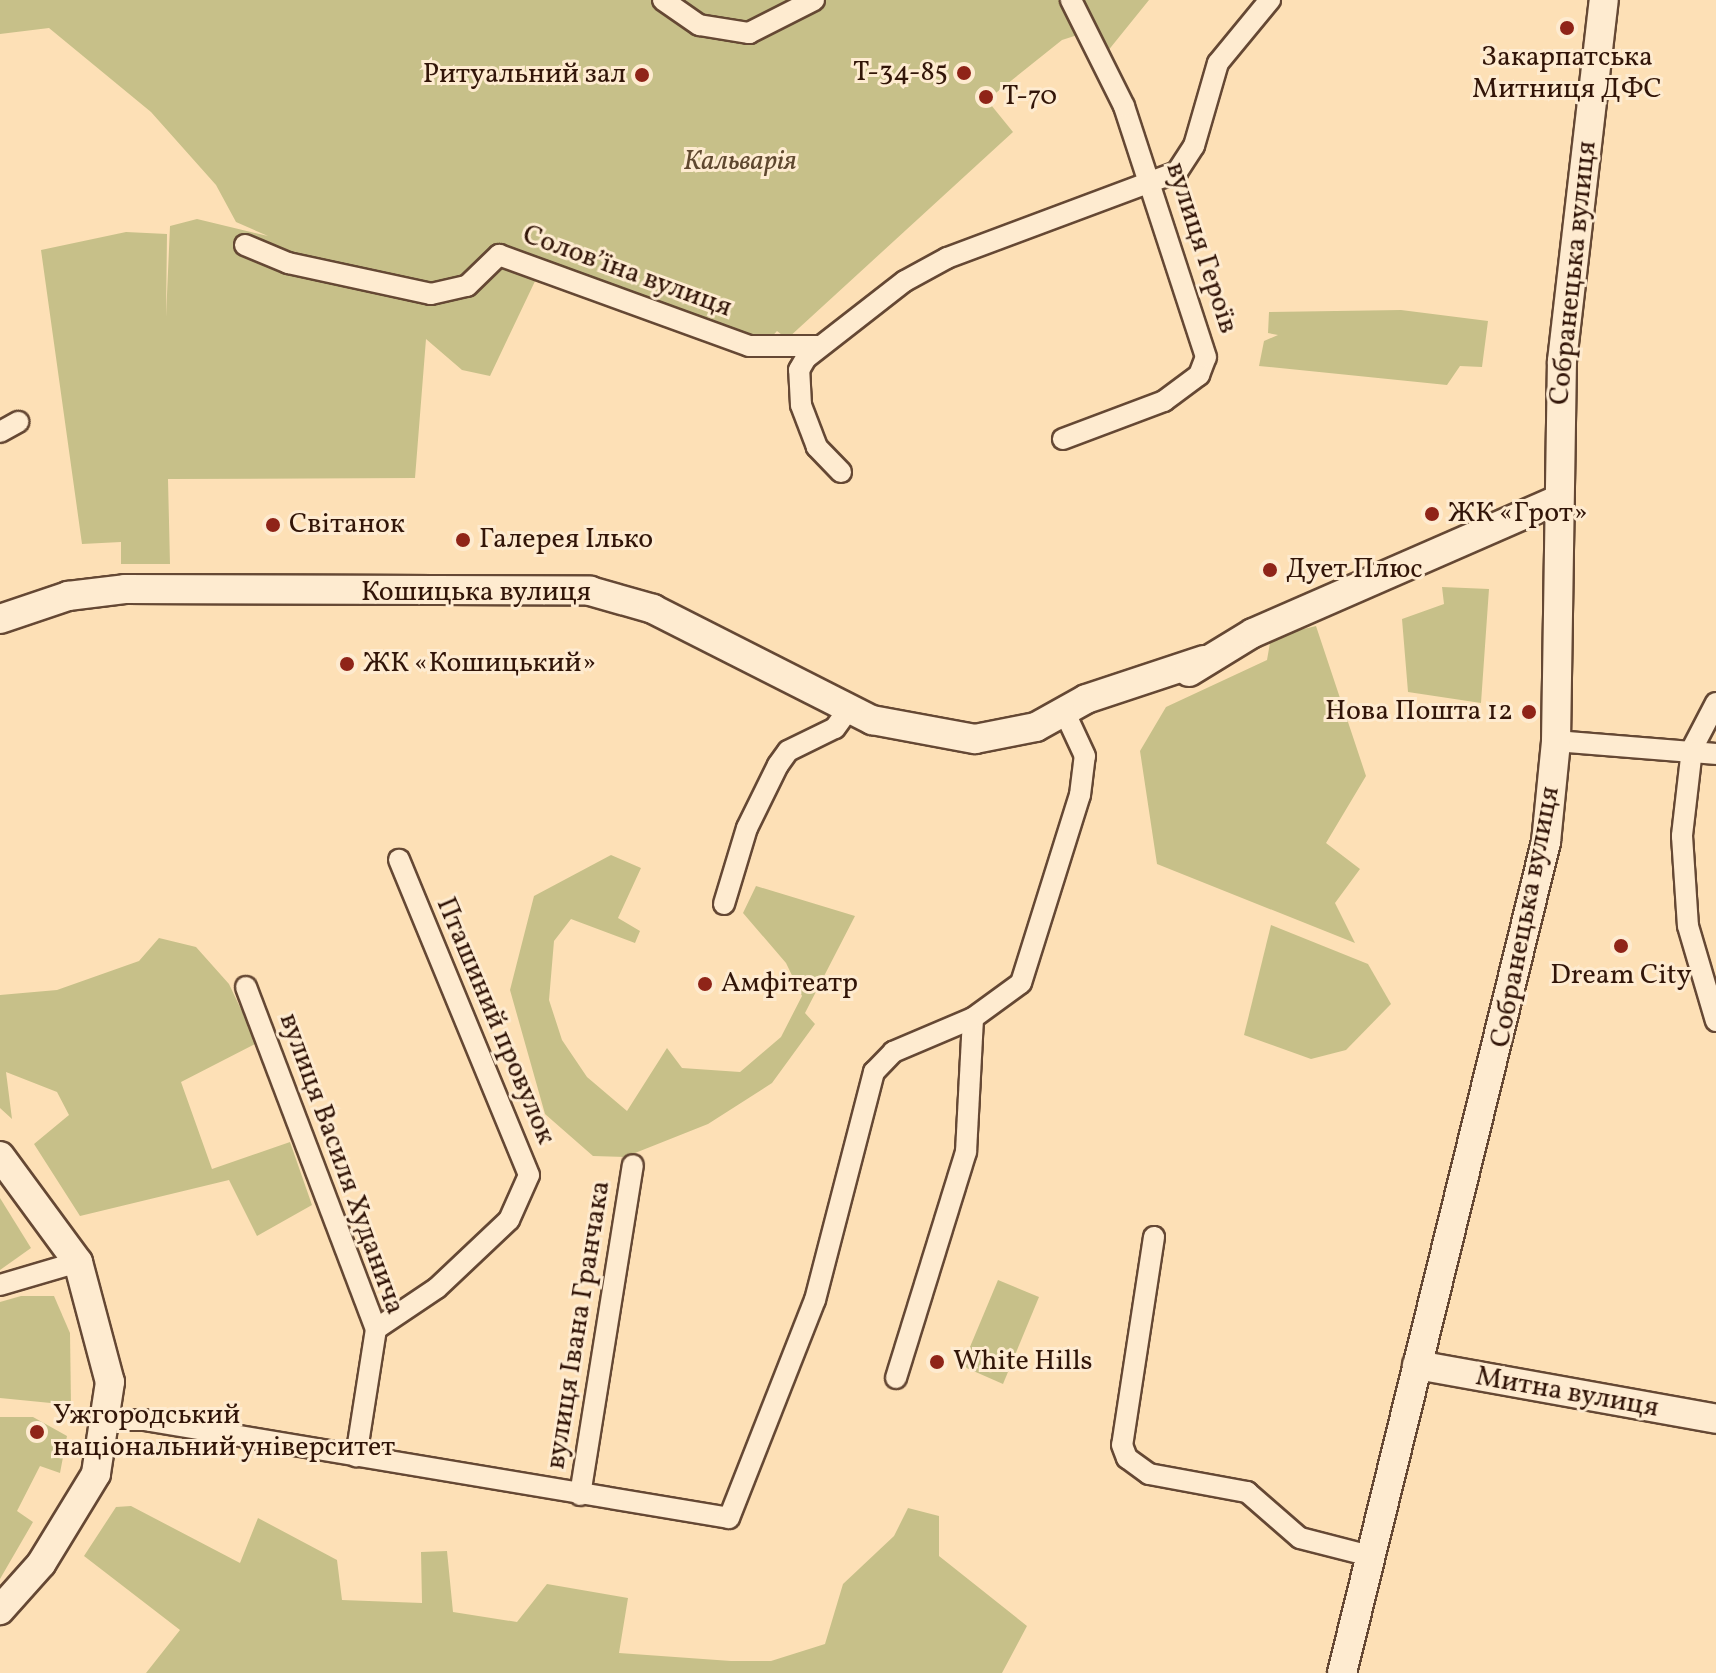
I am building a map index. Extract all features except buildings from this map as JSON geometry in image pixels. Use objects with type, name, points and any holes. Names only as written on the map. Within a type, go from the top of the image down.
[{"type":"street","points":[[663,0],[699,25],[749,33],[814,0]]},
{"type":"street","name":"вулиця Героїв","points":[[1063,439],[1145,411],[1199,375],[1203,337],[1153,186],[1071,0]]},
{"type":"street","points":[[841,472],[811,436],[798,386],[799,370],[819,346],[947,258],[1153,186],[1186,162],[1210,78],[1270,0]]},
{"type":"street","name":"Собранецька вулиця","points":[[1349,1671],[1370,1556],[1513,989],[1546,842],[1556,741],[1555,501],[1562,361],[1604,0]]},
{"type":"street","name":"Соловʼїна вулиця","points":[[245,245],[288,263],[431,294],[467,286],[499,255],[749,346],[819,346]]},
{"type":"street","name":"Кошицька вулиця","points":[[0,619],[68,596],[125,589],[590,591],[653,609],[848,710],[899,728],[975,739],[1066,715],[1089,715],[1175,682],[1204,660],[1555,501]]},
{"type":"street","points":[[1716,703],[1692,749],[1684,895],[1697,968],[1716,1021]]},
{"type":"street","points":[[724,904],[747,828],[778,765],[788,751],[835,728],[848,710]]},
{"type":"street","points":[[109,1420],[356,1456],[729,1518],[815,1300],[874,1072],[893,1052],[973,1018],[1021,983],[1080,795],[1085,756],[1066,715]]},
{"type":"street","points":[[1556,741],[1692,749],[1716,754]]},
{"type":"street","name":"Пташиний провулок","points":[[376,1329],[437,1288],[509,1220],[529,1175],[399,860]]},
{"type":"street","name":"вулиця Василя Худанича","points":[[246,987],[376,1329],[356,1456]]},
{"type":"street","points":[[896,1378],[966,1152],[973,1018]]},
{"type":"street","points":[[0,1156],[72,1250],[102,1332],[109,1420],[81,1505],[0,1610]]},
{"type":"street","name":"вулиця Івана Гранчака","points":[[580,1495],[633,1165]]},
{"type":"street","points":[[1154,1237],[1122,1445],[1127,1458],[1149,1474],[1247,1492],[1300,1538],[1370,1556]]},
{"type":"street","points":[[0,1285],[72,1250]]},
{"type":"street","name":"Митна вулиця","points":[[1417,1365],[1716,1419]]},
{"type":"green space","name":"Кальварія","points":[[0,0],[1149,0],[1107,52],[1093,30],[1062,40],[987,100],[1013,132],[787,339],[777,331],[766,343],[744,339],[578,275],[537,277],[490,376],[462,370],[426,339],[415,478],[168,479],[170,564],[121,564],[121,542],[82,544],[41,250],[126,232],[167,234],[166,317],[170,226],[197,219],[268,236],[236,222],[216,185],[151,112],[49,28],[0,34]]},
{"type":"green space","points":[[1401,310],[1488,321],[1482,367],[1460,366],[1447,385],[1259,366],[1264,341],[1278,335],[1268,333],[1269,312]]},
{"type":"green space","points":[[1442,587],[1489,589],[1481,703],[1408,692],[1402,619],[1444,604]]},
{"type":"green space","points":[[1316,626],[1366,776],[1326,843],[1360,869],[1335,903],[1355,943],[1157,864],[1140,751],[1166,707],[1267,660],[1271,637]]},
{"type":"green space","points":[[611,855],[641,868],[618,918],[640,931],[635,943],[571,919],[554,941],[549,1000],[562,1040],[587,1077],[627,1111],[667,1048],[682,1068],[740,1072],[781,1037],[802,996],[786,963],[743,913],[756,886],[855,916],[805,1013],[815,1024],[772,1083],[708,1124],[625,1157],[593,1156],[545,1114],[510,990],[534,896]]},
{"type":"green space","points":[[1271,925],[1368,964],[1391,1004],[1346,1050],[1311,1059],[1244,1035]]},
{"type":"green space","points":[[159,938],[196,947],[229,984],[257,1043],[181,1082],[212,1169],[290,1142],[312,1205],[257,1236],[229,1180],[80,1216],[34,1144],[69,1115],[57,1092],[6,1072],[12,1119],[0,1108],[0,995],[57,990],[139,961]]},
{"type":"green space","points":[[0,1198],[31,1248],[0,1270]]},
{"type":"green space","points":[[998,1280],[1039,1297],[1003,1384],[962,1366]]},
{"type":"green space","points":[[21,1296],[54,1296],[70,1333],[71,1405],[0,1398],[0,1302]]},
{"type":"green space","points":[[0,1417],[33,1417],[67,1436],[60,1473],[40,1466],[17,1511],[33,1522],[0,1579]]},
{"type":"green space","points":[[131,1506],[240,1563],[258,1518],[337,1560],[342,1600],[422,1603],[421,1552],[447,1551],[453,1612],[517,1622],[547,1584],[628,1598],[619,1653],[731,1661],[771,1661],[825,1644],[843,1584],[894,1536],[908,1508],[939,1516],[939,1556],[1027,1626],[1002,1673],[146,1673],[180,1630],[84,1556],[116,1507]]},
{"type":"place","name":"Закарпатська Митниця ДФС","points":[[1567,28]]},
{"type":"place","name":"Т-34-85","points":[[964,73]]},
{"type":"place","name":"Ритуальний зал","points":[[642,75]]},
{"type":"place","name":"Т-70","points":[[986,97]]},
{"type":"place","name":"ЖК «Грот»","points":[[1432,514]]},
{"type":"place","name":"Світанок","points":[[273,525]]},
{"type":"place","name":"Галерея Ілько","points":[[463,540]]},
{"type":"place","name":"Дует Плюс","points":[[1270,570]]},
{"type":"place","name":"ЖК «Кошицький»","points":[[347,664]]},
{"type":"place","name":"Нова Пошта 12","points":[[1529,712]]},
{"type":"place","name":"Dream City","points":[[1621,946]]},
{"type":"place","name":"Амфітеатр","points":[[705,984]]},
{"type":"place","name":"White Hills","points":[[937,1362]]},
{"type":"place","name":"Ужгородський національний університет","points":[[37,1432]]}]
